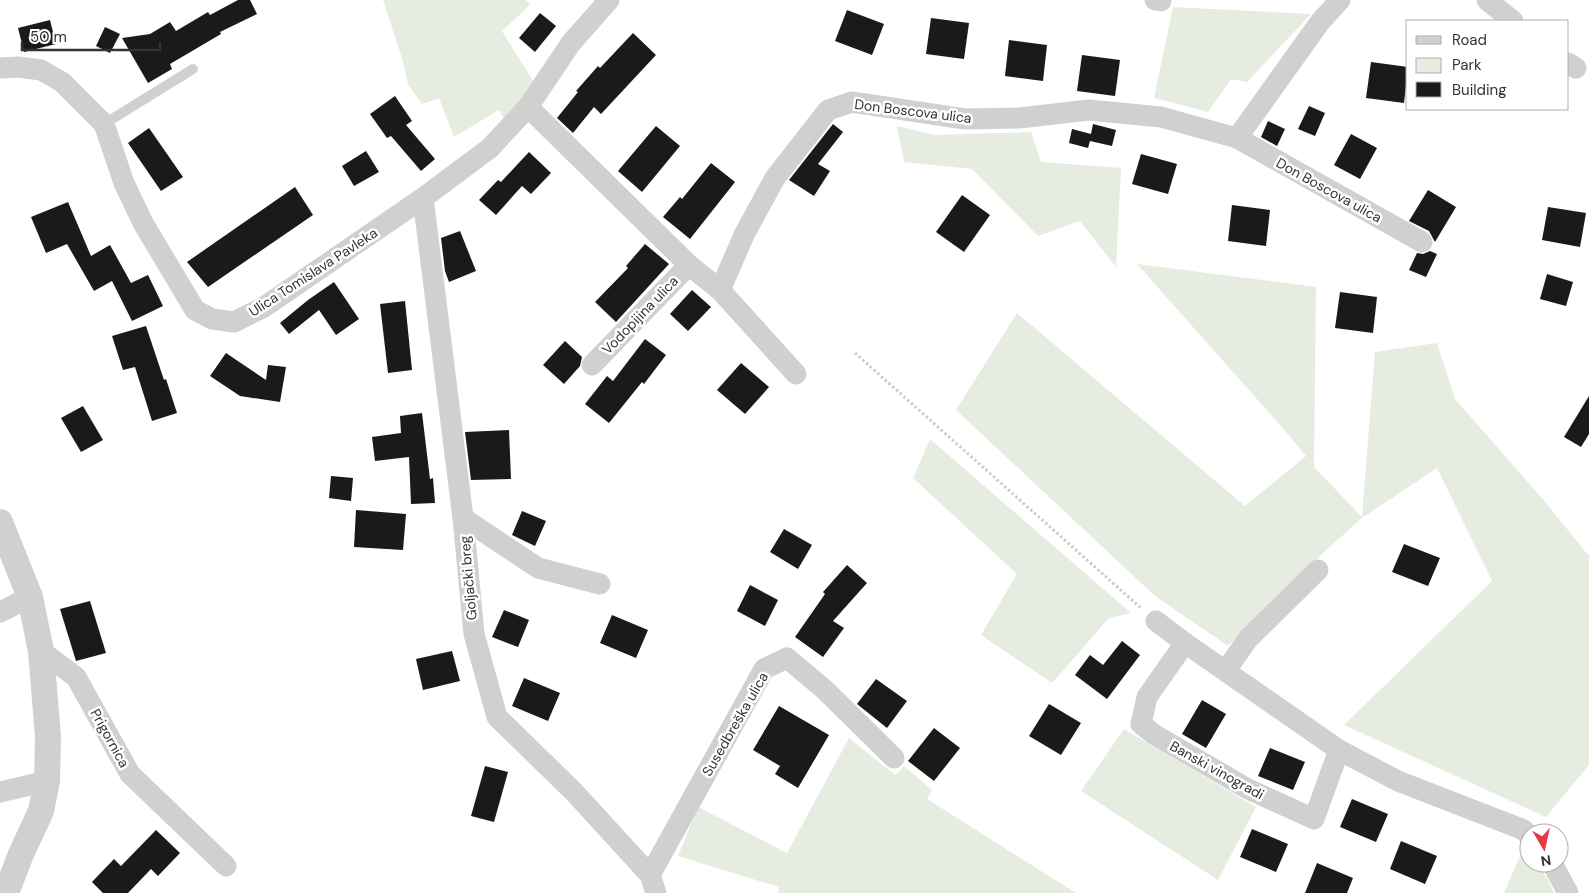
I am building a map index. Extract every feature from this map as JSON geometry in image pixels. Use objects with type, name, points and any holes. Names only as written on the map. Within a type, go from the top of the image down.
[{"type":"street","name":"Ulica Tomislava Pavleka","points":[[0,68],[18,67],[41,70],[62,82],[104,124],[124,183],[143,223],[195,310],[212,319],[234,322],[264,307],[424,198],[490,148],[528,107],[571,43],[609,0]]},
{"type":"street","points":[[1237,138],[1320,22],[1340,0]]},
{"type":"street","points":[[1487,0],[1512,20]]},
{"type":"street","name":"Don Boscova ulica","points":[[720,290],[745,233],[775,178],[828,110],[852,102],[965,119],[1019,118],[1089,110],[1161,117],[1237,138],[1422,242]]},
{"type":"street","points":[[528,107],[689,265],[720,290],[796,374]]},
{"type":"street","name":"Goljački breg","points":[[424,198],[463,518],[474,634],[497,717],[574,792],[653,884]]},
{"type":"street","name":"Vodopijina ulica","points":[[592,365],[689,265]]},
{"type":"street","points":[[463,518],[538,568],[600,584]]},
{"type":"street","points":[[0,522],[30,597],[41,650],[48,738],[46,781],[41,811],[6,893]]},
{"type":"street","points":[[1226,670],[1248,639],[1318,570]]},
{"type":"street","points":[[0,612],[30,597]]},
{"type":"street","points":[[1156,621],[1338,750],[1398,781],[1519,828]]},
{"type":"street","name":"Banski vinogradi","points":[[1185,643],[1147,697],[1141,724],[1155,736],[1248,789],[1314,819],[1338,750]]},
{"type":"street","name":"Prigornica","points":[[41,650],[76,677],[130,774],[226,866]]},
{"type":"street","name":"Susedbreška ulica","points":[[653,884],[764,670],[787,658],[825,690],[894,758]]},
{"type":"street","points":[[0,792],[46,781]]},
{"type":"street","points":[[1557,873],[1568,893]]},
{"type":"lane","points":[[104,124],[193,69]]},
{"type":"path","points":[[855,353],[1156,621]]},
{"type":"green space","points":[[383,0],[526,0],[530,5],[502,31],[533,81],[508,125],[499,110],[454,137],[439,98],[422,104],[408,84],[402,58]]},
{"type":"green space","points":[[1173,7],[1311,14],[1247,82],[1231,79],[1208,112],[1154,98]]},
{"type":"green space","points":[[897,126],[935,135],[1031,132],[1041,162],[1121,168],[1116,267],[1080,221],[1038,236],[972,169],[904,162]]},
{"type":"green space","points":[[1137,264],[1316,287],[1314,467],[1362,517],[1375,352],[1437,343],[1455,399],[1541,497],[1589,556],[1589,765],[1546,817],[1344,725],[1492,581],[1437,468],[1362,518],[1323,553],[1228,646],[1155,596],[956,410],[1017,313],[1245,506],[1306,456]]},
{"type":"green space","points":[[930,439],[1131,613],[1109,618],[1052,683],[981,635],[1017,574],[913,478]]},
{"type":"green space","points":[[1124,729],[1256,807],[1218,880],[1081,791]]},
{"type":"green space","points":[[849,738],[895,775],[904,766],[932,790],[927,799],[1076,893],[778,893],[779,887],[678,856],[698,807],[787,853]]},
{"type":"green space","points":[[1519,858],[1519,873],[1543,873],[1554,893],[1504,893]]},
{"type":"building","points":[[238,0],[250,0],[257,14],[220,32],[221,34],[170,64],[172,69],[148,83],[122,38],[150,34],[170,22],[176,31],[208,12],[210,15]]},
{"type":"building","points":[[847,10],[884,24],[872,55],[835,41]]},
{"type":"building","points":[[540,13],[556,26],[535,52],[519,38]]},
{"type":"building","points":[[931,18],[969,23],[964,59],[926,54]]},
{"type":"building","points":[[50,20],[56,44],[24,52],[18,28]]},
{"type":"building","points":[[105,27],[120,34],[110,53],[96,46]]},
{"type":"building","points":[[633,33],[656,55],[601,114],[594,107],[573,133],[557,118],[578,92],[576,91],[598,66],[600,68]]},
{"type":"building","points":[[1009,40],[1047,45],[1043,81],[1005,76]]},
{"type":"building","points":[[1082,55],[1120,60],[1115,96],[1077,91]]},
{"type":"building","points":[[1371,62],[1406,67],[1404,103],[1366,98]]},
{"type":"building","points":[[395,96],[412,121],[406,125],[435,159],[421,171],[391,136],[387,138],[370,114]]},
{"type":"building","points":[[1309,106],[1325,113],[1315,136],[1298,129]]},
{"type":"building","points":[[1268,121],[1285,129],[1277,146],[1261,137]]},
{"type":"building","points":[[833,124],[843,132],[818,164],[830,171],[814,196],[789,180]]},
{"type":"building","points":[[1093,124],[1116,130],[1112,146],[1090,141],[1088,148],[1069,143],[1072,129],[1091,134]]},
{"type":"building","points":[[656,126],[680,146],[642,192],[618,171]]},
{"type":"building","points":[[149,128],[183,177],[161,191],[128,143]]},
{"type":"building","points":[[1351,134],[1377,148],[1360,179],[1334,165]]},
{"type":"building","points":[[366,151],[379,172],[354,186],[342,166]]},
{"type":"building","points":[[529,152],[551,173],[531,194],[522,186],[496,215],[479,200],[498,180],[501,182]]},
{"type":"building","points":[[1141,154],[1177,164],[1168,194],[1132,184]]},
{"type":"building","points":[[711,163],[735,182],[690,239],[663,217],[680,197],[682,199]]},
{"type":"building","points":[[295,187],[313,215],[208,287],[187,262]]},
{"type":"building","points":[[1428,190],[1456,207],[1435,242],[1429,231],[1409,221]]},
{"type":"building","points":[[962,195],[990,215],[964,252],[936,232]]},
{"type":"building","points":[[68,202],[91,256],[110,245],[131,283],[148,275],[163,306],[132,321],[112,281],[94,291],[67,244],[46,253],[31,217]]},
{"type":"building","points":[[1232,205],[1270,210],[1266,246],[1228,241]]},
{"type":"building","points":[[1548,207],[1586,213],[1580,247],[1542,240]]},
{"type":"building","points":[[460,231],[476,271],[449,282],[445,271],[441,238]]},
{"type":"building","points":[[645,244],[669,264],[616,322],[595,302],[628,268],[626,266]]},
{"type":"building","points":[[1430,251],[1437,254],[1426,277],[1409,270],[1417,253],[1423,254]]},
{"type":"building","points":[[1547,274],[1573,282],[1566,306],[1540,299]]},
{"type":"building","points":[[334,282],[359,319],[336,335],[319,310],[289,334],[280,323]]},
{"type":"building","points":[[692,290],[711,307],[688,331],[670,314]]},
{"type":"building","points":[[1340,292],[1377,297],[1373,333],[1335,328]]},
{"type":"building","points":[[405,301],[412,370],[388,373],[380,304]]},
{"type":"building","points":[[146,326],[177,413],[152,421],[135,367],[123,370],[112,336]]},
{"type":"building","points":[[645,339],[666,355],[644,384],[642,382],[609,423],[585,404],[607,376],[613,381]]},
{"type":"building","points":[[565,341],[582,357],[580,366],[564,384],[543,365]]},
{"type":"building","points":[[226,353],[266,380],[268,365],[286,367],[280,402],[240,396],[210,376]]},
{"type":"building","points":[[741,363],[769,387],[745,414],[717,390]]},
{"type":"building","points":[[1589,396],[1589,434],[1581,447],[1564,437]]},
{"type":"building","points":[[83,406],[103,440],[81,452],[61,418]]},
{"type":"building","points":[[422,413],[430,479],[433,478],[435,503],[411,504],[409,457],[375,461],[372,437],[401,433],[400,416]]},
{"type":"building","points":[[509,430],[511,479],[471,480],[465,432]]},
{"type":"building","points":[[331,476],[353,478],[351,501],[329,498]]},
{"type":"building","points":[[356,510],[406,514],[403,550],[354,547]]},
{"type":"building","points":[[522,511],[546,521],[535,546],[512,535]]},
{"type":"building","points":[[784,529],[812,545],[798,569],[770,552]]},
{"type":"building","points":[[1404,544],[1440,558],[1428,586],[1392,572]]},
{"type":"building","points":[[847,565],[867,583],[833,621],[844,628],[823,657],[795,637],[825,594],[823,592]]},
{"type":"building","points":[[750,585],[778,600],[765,626],[737,611]]},
{"type":"building","points":[[90,601],[106,653],[76,661],[60,609]]},
{"type":"building","points":[[504,610],[529,620],[518,647],[492,637]]},
{"type":"building","points":[[612,615],[648,630],[636,658],[600,643]]},
{"type":"building","points":[[1122,641],[1140,655],[1107,699],[1075,675],[1090,655],[1103,665]]},
{"type":"building","points":[[452,651],[460,681],[423,690],[416,659]]},
{"type":"building","points":[[524,678],[560,693],[548,721],[512,706]]},
{"type":"building","points":[[876,679],[907,701],[887,728],[857,704]]},
{"type":"building","points":[[1202,700],[1226,714],[1206,748],[1182,734]]},
{"type":"building","points":[[1049,704],[1081,723],[1061,755],[1029,736]]},
{"type":"building","points":[[779,706],[829,735],[798,788],[775,774],[780,766],[753,750]]},
{"type":"building","points":[[934,728],[960,748],[934,781],[908,761]]},
{"type":"building","points":[[1270,748],[1305,762],[1293,790],[1258,776]]},
{"type":"building","points":[[485,766],[508,772],[494,822],[471,816]]},
{"type":"building","points":[[1352,799],[1388,814],[1376,842],[1340,827]]},
{"type":"building","points":[[1252,829],[1288,844],[1276,872],[1240,857]]},
{"type":"building","points":[[156,830],[180,853],[158,876],[151,869],[128,893],[103,893],[92,882],[114,859],[121,866]]},
{"type":"building","points":[[1401,841],[1437,856],[1425,884],[1390,869]]},
{"type":"building","points":[[1317,863],[1353,878],[1347,893],[1305,893]]}]
